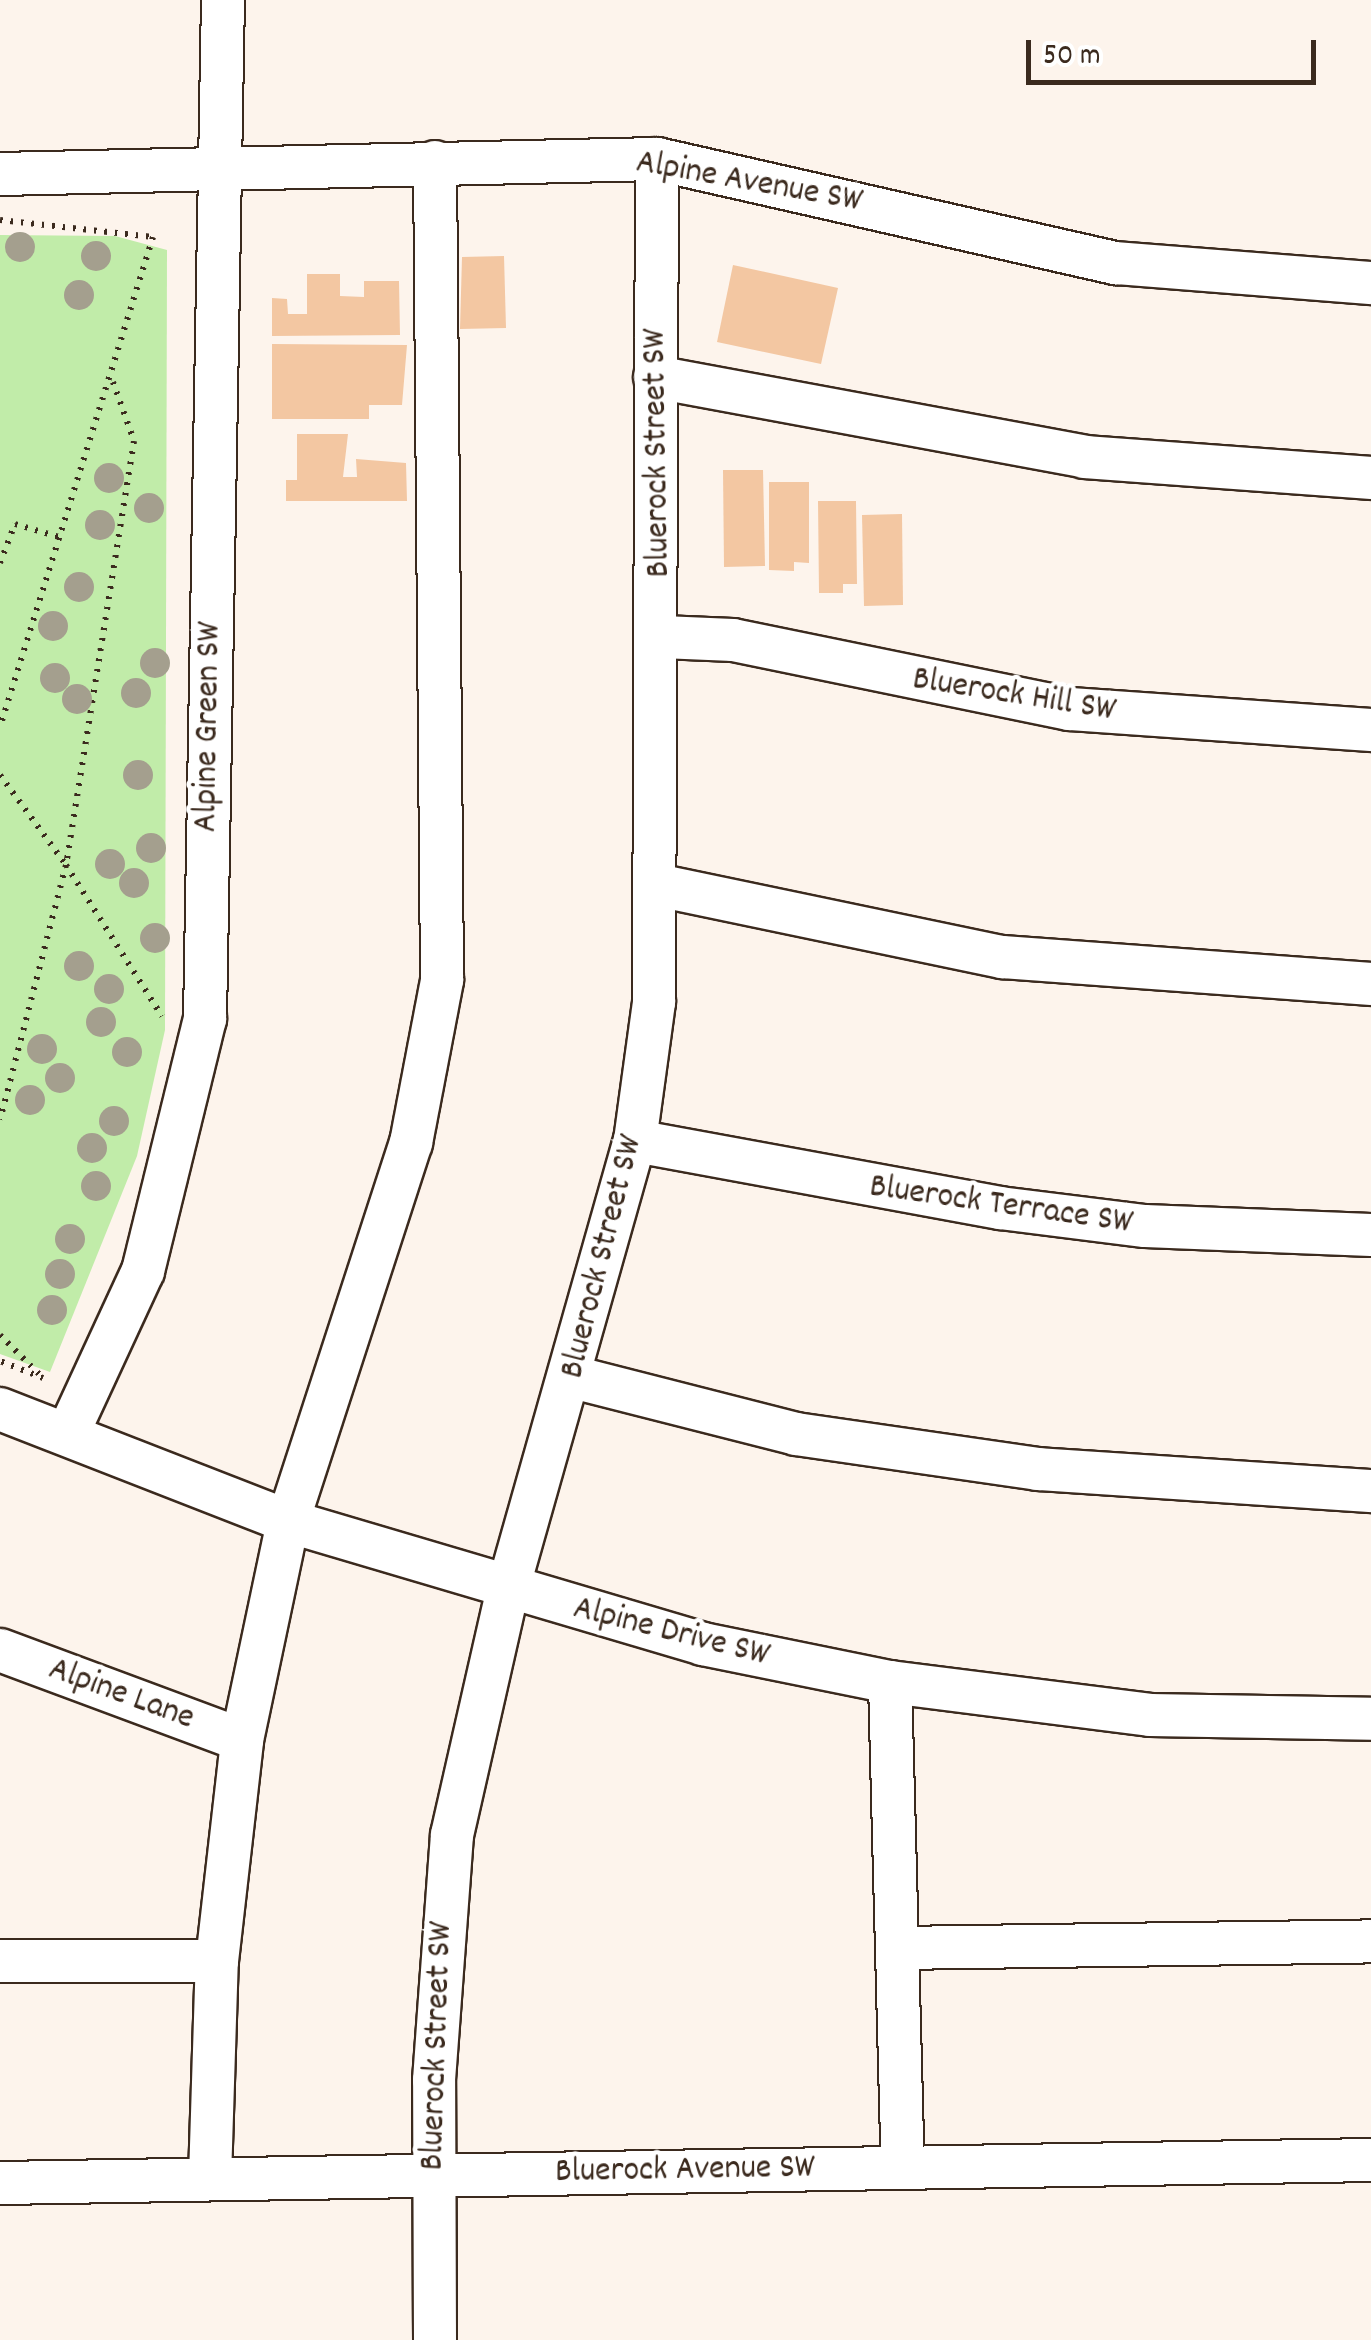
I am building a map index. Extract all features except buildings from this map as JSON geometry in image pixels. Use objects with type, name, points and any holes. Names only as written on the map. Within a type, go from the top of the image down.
[{"type":"street","name":"Alpine Green SW","points":[[69,1431],[143,1271],[205,1019],[215,169],[224,0]]},
{"type":"street","name":"Alpine Avenue SW","points":[[0,174],[658,159],[1116,263],[1371,283]]},
{"type":"street","name":"Bluerock Street SW","points":[[435,2340],[432,2175],[452,1836],[508,1592],[573,1378],[635,1141],[654,1002],[662,637],[655,376],[658,159]]},
{"type":"street","points":[[210,2178],[217,1960],[242,1740],[288,1522],[411,1142],[442,980],[435,162]]},
{"type":"street","points":[[655,376],[1085,457],[1371,478]]},
{"type":"street","name":"Bluerock Hill SW","points":[[662,637],[734,640],[1070,709],[1371,730]]},
{"type":"street","points":[[657,885],[1003,957],[1371,984]]},
{"type":"street","name":"Bluerock Terrace SW","points":[[635,1141],[1000,1208],[1146,1226],[1371,1235]]},
{"type":"street","points":[[573,1378],[796,1434],[1019,1466],[1371,1491]]},
{"type":"street","name":"Alpine Drive SW","points":[[0,1408],[69,1431],[288,1522],[508,1592],[890,1682],[1150,1715],[1371,1720]]},
{"type":"street","name":"Alpine Lane","points":[[0,1650],[242,1740]]},
{"type":"street","points":[[890,1682],[902,2167]]},
{"type":"street","points":[[897,1948],[1371,1941]]},
{"type":"street","points":[[0,1961],[217,1960]]},
{"type":"street","name":"Bluerock Avenue SW","points":[[0,2184],[1371,2160]]},
{"type":"path","points":[[0,220],[153,236],[113,382],[0,727]]},
{"type":"path","points":[[0,1120],[66,865],[134,441],[113,382]]},
{"type":"path","points":[[0,563],[14,524],[62,538]]},
{"type":"path","points":[[0,775],[66,865],[162,1016]]},
{"type":"path","points":[[0,1335],[43,1378],[0,1362]]},
{"type":"green space","points":[[0,235],[115,236],[167,250],[165,1030],[137,1156],[50,1372],[0,1354]]}]
